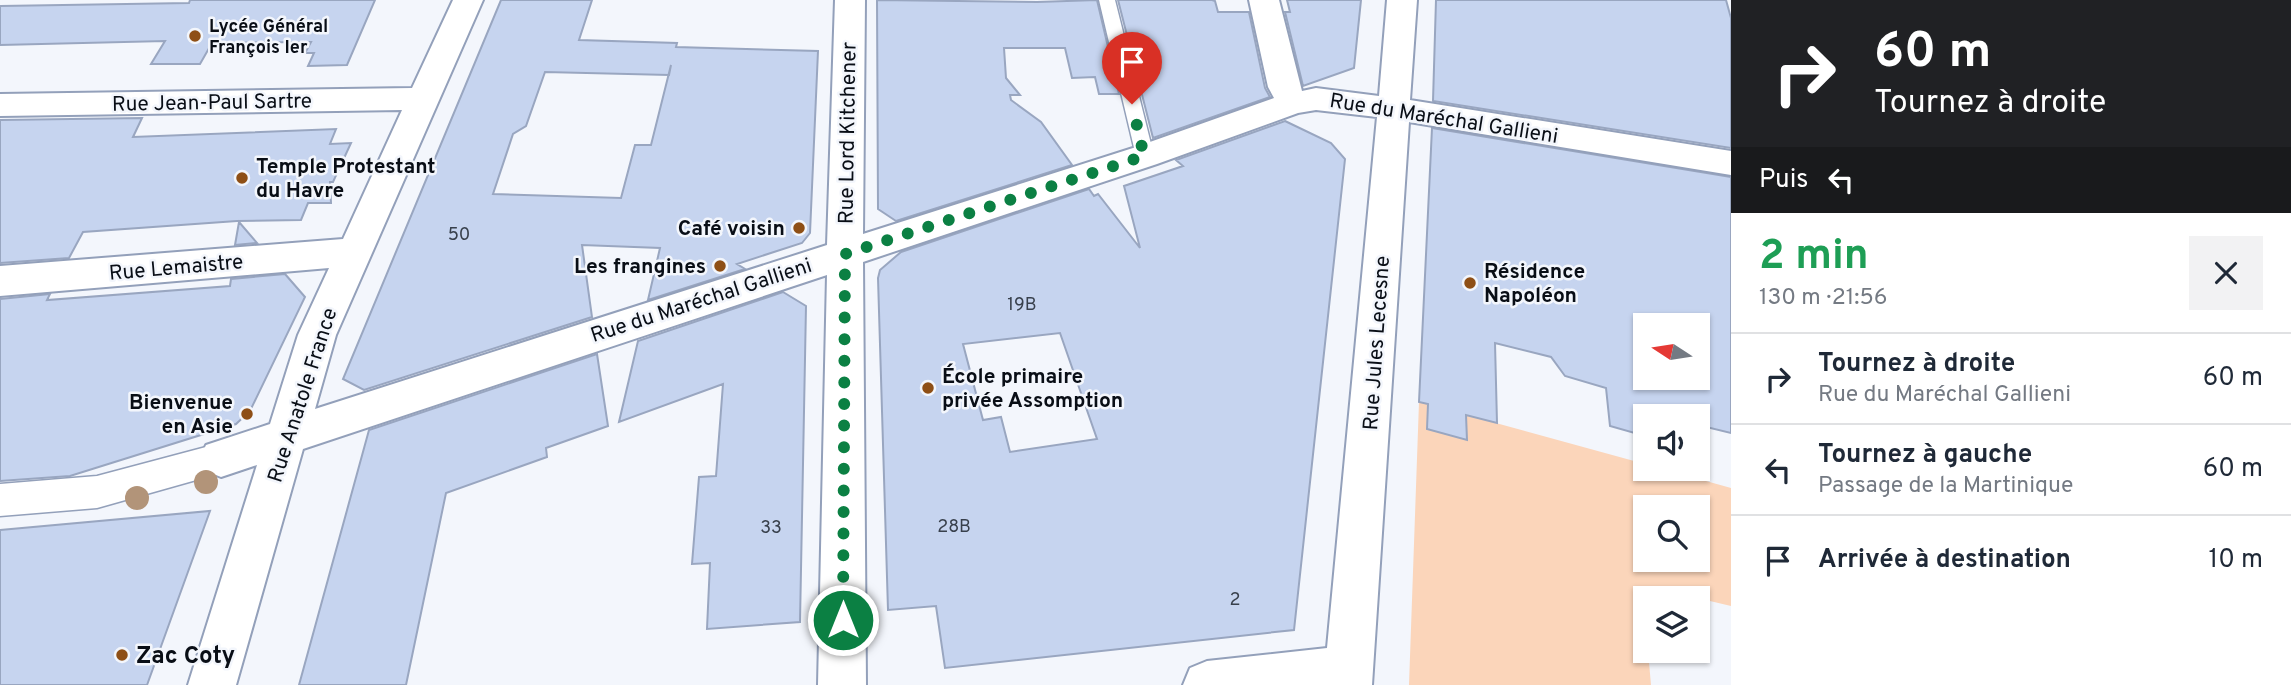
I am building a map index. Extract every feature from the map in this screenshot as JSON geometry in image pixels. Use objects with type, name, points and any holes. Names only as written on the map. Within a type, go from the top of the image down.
[{"type":"street","name":"Rue Anatole France","points":[[212,685],[317,335],[352,252],[468,0]]},
{"type":"street","name":"Rue Lord Kitchener","points":[[842,685],[850,0]]},
{"type":"street","points":[[1264,0],[1284,88],[1293,103]]},
{"type":"street","name":"Rue Jules Lecesne","points":[[1349,677],[1402,0]]},
{"type":"street","name":"Rue Jean-Paul Sartre","points":[[0,104],[424,99]]},
{"type":"street","name":"Rue du Maréchal Gallieni","points":[[0,500],[97,492],[221,458],[1144,156],[1293,103],[1315,99],[1394,109],[1731,163]]},
{"type":"street","name":"Rue Lemaistre","points":[[0,281],[352,252]]},
{"type":"street","points":[[1207,685],[1349,677]]},
{"type":"lane","points":[[1107,0],[1144,156]]},
{"type":"shaded area","points":[[1419,402],[1633,461],[1633,481],[1706,481],[1731,488],[1731,606],[1710,601],[1710,586],[1633,586],[1633,663],[1649,663],[1651,685],[1409,685]]},
{"type":"building","points":[[190,0],[375,0],[347,65],[308,66],[314,53],[305,53],[311,42],[212,43],[200,64],[151,64],[165,41],[0,45],[0,6],[189,3]]},
{"type":"building","points":[[501,0],[592,0],[579,40],[677,43],[676,47],[818,51],[810,233],[802,243],[737,264],[745,269],[648,300],[660,248],[582,245],[592,317],[364,390],[343,379]],"holes":[[[545,72],[669,75],[651,145],[635,145],[621,198],[493,194],[513,134],[526,126]]]},
{"type":"building","points":[[877,0],[1097,0],[1119,94],[1099,94],[1095,77],[1072,78],[1065,48],[1004,48],[1006,78],[1020,95],[1010,95],[1011,100],[1041,122],[1072,165],[896,221],[878,209]]},
{"type":"building","points":[[1118,0],[1212,0],[1215,1],[1218,12],[1249,12],[1265,88],[1270,97],[1153,138]]},
{"type":"building","points":[[1287,0],[1361,0],[1354,68],[1303,86],[1285,12],[1290,12]]},
{"type":"building","points":[[1436,0],[1726,0],[1731,18],[1731,148],[1433,101]]},
{"type":"building","points":[[142,118],[133,137],[336,129],[330,144],[351,143],[333,182],[330,182],[331,203],[308,203],[301,220],[237,221],[83,232],[69,258],[0,263],[0,120]]},
{"type":"building","points":[[1285,121],[1331,143],[1345,159],[1294,630],[945,668],[936,606],[888,610],[878,278],[880,270],[901,252],[1089,189],[1094,196],[1098,194],[1140,248],[1124,186],[1183,166],[1176,160]],"holes":[[[1060,333],[1097,439],[1010,452],[1001,417],[983,420],[963,344]]]},
{"type":"building","points":[[1432,128],[1731,177],[1731,433],[1710,428],[1710,404],[1633,404],[1633,433],[1610,426],[1606,388],[1565,376],[1551,357],[1495,343],[1497,423],[1466,415],[1467,440],[1427,429],[1428,404],[1419,402]]},
{"type":"building","points":[[239,222],[257,243],[235,245]]},
{"type":"building","points":[[285,274],[305,297],[250,411],[236,424],[70,476],[0,481],[0,299],[50,294],[47,300],[230,286],[231,279]]},
{"type":"building","points":[[783,292],[806,306],[800,622],[707,629],[710,563],[692,564],[699,477],[716,476],[723,384],[619,422],[638,341]]},
{"type":"building","points":[[597,354],[608,426],[546,448],[547,457],[446,493],[406,685],[299,685],[369,430]]},
{"type":"building","points":[[210,511],[147,685],[0,685],[0,530]]},
{"type":"place","name":"Lycée Général François Ier","points":[[195,36]]},
{"type":"place","name":"Temple Protestant du Havre","points":[[242,178]]},
{"type":"place","name":"Café voisin","points":[[799,228]]},
{"type":"place","name":"Les frangines","points":[[720,266]]},
{"type":"place","name":"Résidence Napoléon","points":[[1470,283]]},
{"type":"place","name":"École primaire privée Assomption","points":[[928,388]]},
{"type":"place","name":"Bienvenue en Asie","points":[[247,414]]},
{"type":"place","name":"Zac Coty","points":[[122,655]]},
{"type":"route","points":[[843,620],[845,254],[1144,156],[1132,104]]}]
